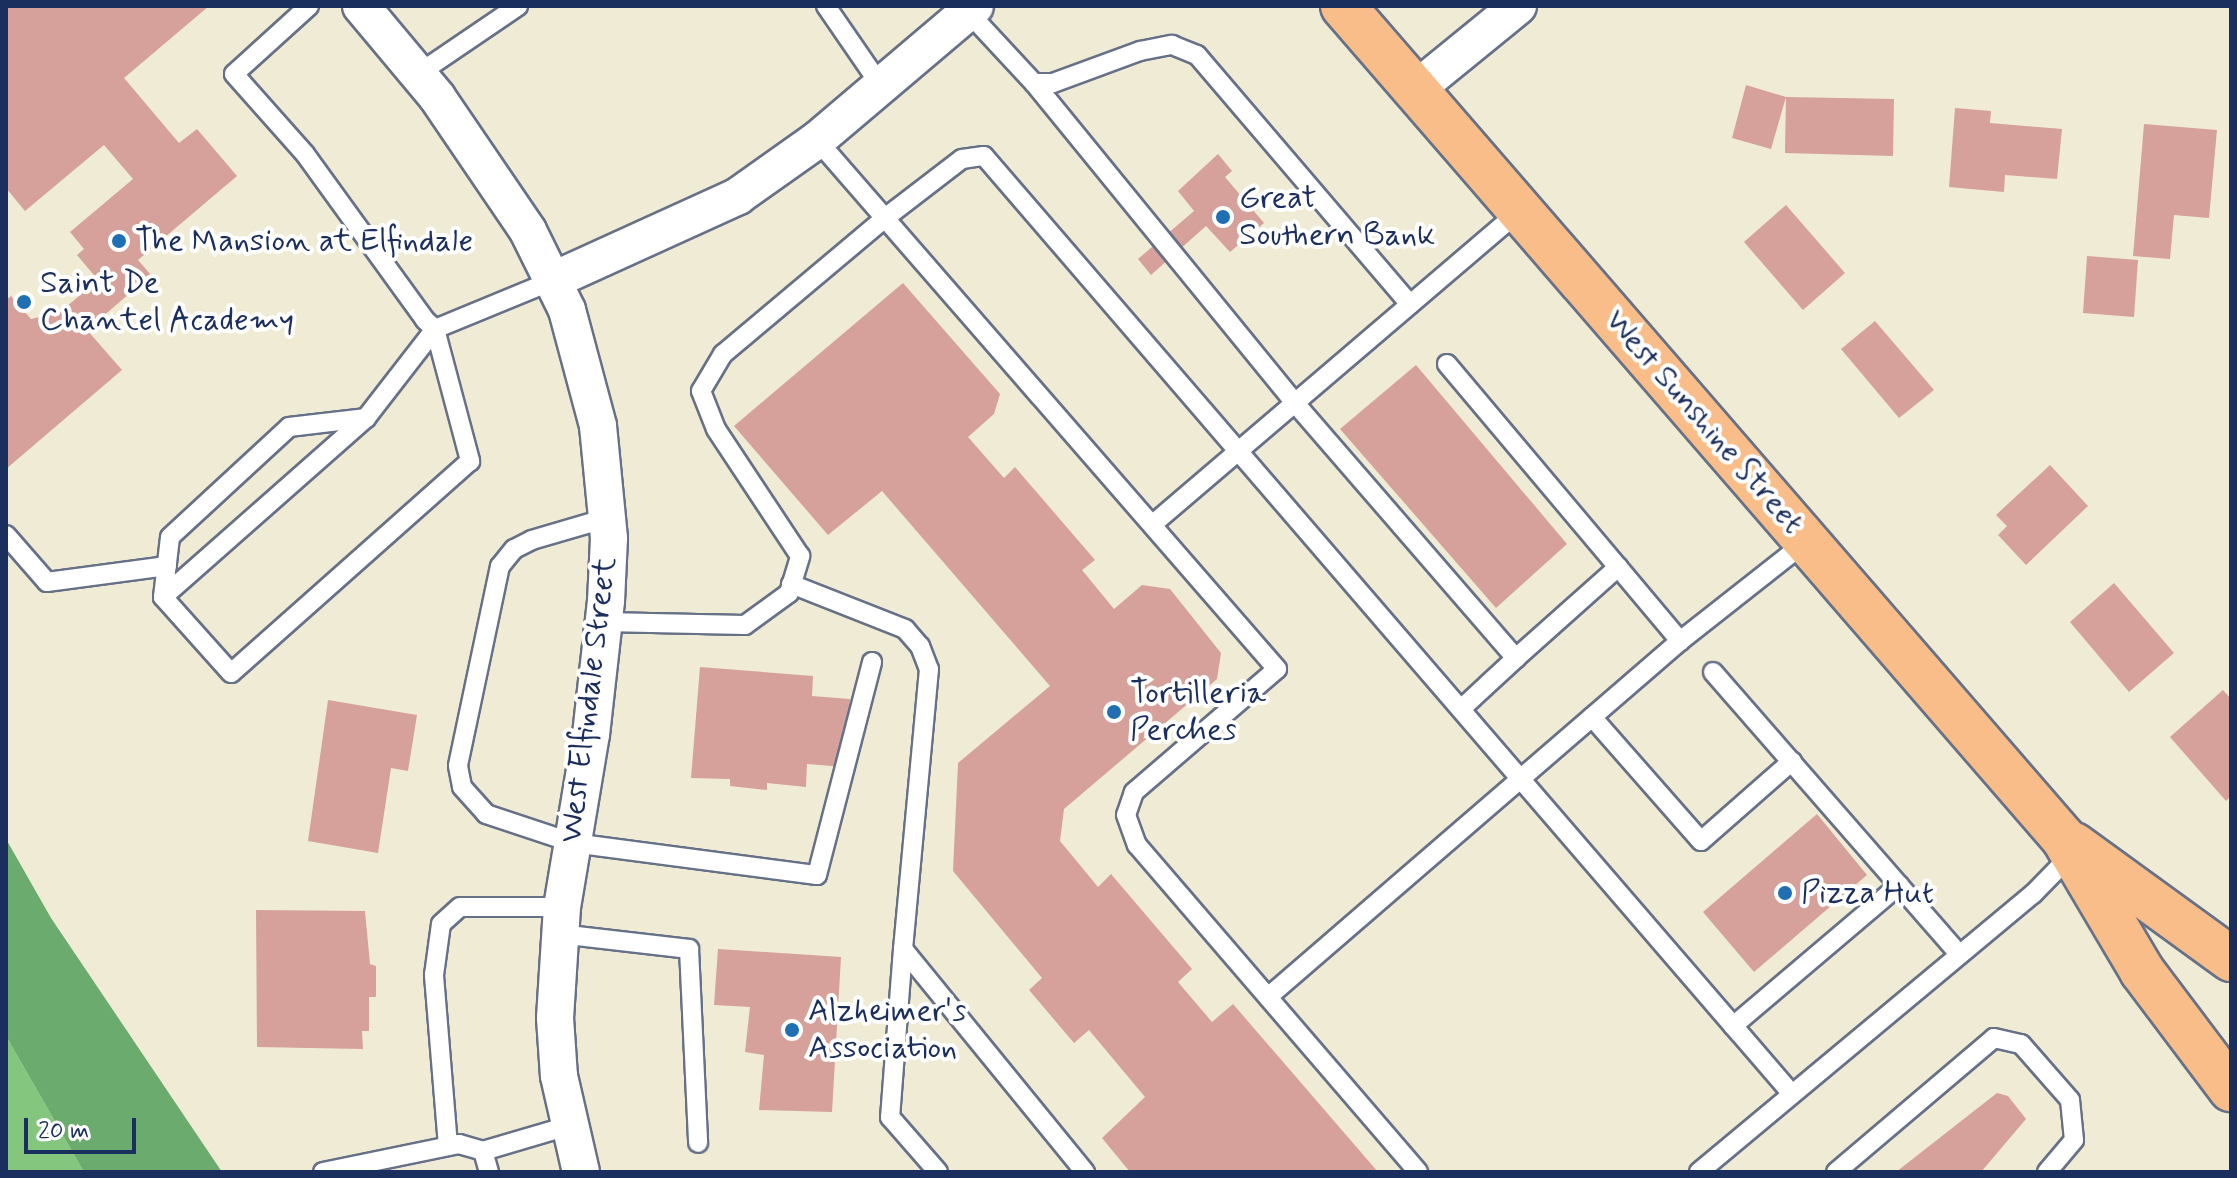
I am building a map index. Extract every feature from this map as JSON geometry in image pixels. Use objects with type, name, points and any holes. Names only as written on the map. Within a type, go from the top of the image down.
[{"type":"main road","name":"West Sunshine Street","points":[[1343,6],[2069,846],[2187,1037],[2231,1089]]},
{"type":"main road","name":"West Sunshine Street","points":[[2069,846],[2227,948]]},
{"type":"main road","points":[[2187,1037],[2231,1095]]},
{"type":"street","name":"West Elfindale Street","points":[[361,6],[418,74],[487,167],[554,280],[595,411],[607,518],[604,622],[561,921],[555,1018],[568,1126],[581,1172]]},
{"type":"street","points":[[1415,90],[1518,6]]},
{"type":"street","points":[[554,280],[738,196],[817,140],[971,9]]},
{"type":"lane","points":[[309,6],[234,74],[305,154],[435,329],[470,461],[231,673],[163,597],[170,537],[289,427],[366,418]]},
{"type":"lane","points":[[418,74],[496,12],[518,6]]},
{"type":"lane","points":[[826,6],[881,86]]},
{"type":"lane","points":[[971,9],[1294,402],[1516,658]]},
{"type":"lane","points":[[1034,83],[1053,83],[1140,51],[1172,45],[1197,55],[1410,304]]},
{"type":"lane","points":[[817,140],[1277,669],[1134,792],[1126,815],[1137,845],[1418,1172]]},
{"type":"lane","points":[[604,622],[745,625],[789,593],[800,556],[716,429],[701,391],[723,354],[885,218],[962,159],[984,156],[1791,1093]]},
{"type":"lane","points":[[1153,524],[1520,210]]},
{"type":"lane","points":[[163,597],[366,418],[435,329],[554,280]]},
{"type":"lane","points":[[1447,364],[1680,641]]},
{"type":"lane","points":[[607,518],[532,540],[514,549],[500,566],[458,766],[462,787],[486,814],[573,843],[817,875],[872,662]]},
{"type":"lane","points":[[6,535],[47,582],[167,566]]},
{"type":"lane","points":[[1268,997],[1680,641],[1807,541]]},
{"type":"lane","points":[[1461,709],[1618,567]]},
{"type":"lane","points":[[791,584],[905,629],[920,646],[929,669],[890,1117],[938,1172]]},
{"type":"lane","points":[[1713,672],[1959,954]]},
{"type":"lane","points":[[1592,717],[1701,841],[1792,761]]},
{"type":"lane","points":[[1704,1168],[2033,894],[2069,846]]},
{"type":"lane","points":[[1733,1026],[1899,885]]},
{"type":"lane","points":[[448,1146],[434,975],[441,924],[460,907],[561,921],[689,949],[698,1143]]},
{"type":"lane","points":[[903,949],[1085,1172]]},
{"type":"lane","points":[[1836,1172],[1994,1038],[2021,1044],[2070,1100],[2074,1140],[2047,1172]]},
{"type":"lane","points":[[323,1172],[448,1146],[483,1151],[568,1126]]},
{"type":"lane","points":[[483,1151],[489,1172]]},
{"type":"lane","points":[[1704,1168],[1726,1172]]},
{"type":"green space","points":[[6,839],[51,918],[222,1172],[84,1172],[6,1036]]},
{"type":"green space","points":[[6,1036],[84,1172],[8,1172]]},
{"type":"building","name":"The Mansion at Elfindale","points":[[6,6],[209,6],[124,78],[179,143],[197,129],[237,176],[138,260],[151,275],[87,330],[122,370],[6,469],[6,300],[11,296],[31,319],[60,312],[98,280],[77,255],[84,249],[70,232],[133,179],[104,145],[25,211],[6,188]]},
{"type":"building","points":[[1746,85],[1786,97],[1771,149],[1732,138]]},
{"type":"building","points":[[1786,97],[1894,99],[1893,156],[1785,153]]},
{"type":"building","points":[[1955,108],[1991,111],[1990,123],[2062,129],[2057,179],[2005,175],[2004,192],[1949,187]]},
{"type":"building","points":[[2144,124],[2217,130],[2209,218],[2174,215],[2170,259],[2133,256]]},
{"type":"building","name":"Great Southern Bank","points":[[1218,154],[1232,171],[1225,177],[1264,223],[1230,252],[1206,226],[1151,275],[1138,259],[1194,211],[1178,191]]},
{"type":"building","points":[[1786,205],[1845,273],[1803,310],[1744,242]]},
{"type":"building","points":[[2087,256],[2138,260],[2134,317],[2083,313]]},
{"type":"building","points":[[903,283],[1000,394],[994,414],[968,437],[1004,478],[1015,467],[1095,560],[1082,570],[1114,609],[1142,585],[1170,589],[1221,653],[1217,679],[1064,809],[1060,841],[1098,887],[1111,874],[1192,969],[1178,982],[1212,1022],[1233,1004],[1378,1172],[1130,1172],[1102,1138],[1145,1097],[1089,1030],[1074,1043],[1029,990],[1042,978],[953,871],[958,763],[1050,686],[882,491],[828,535],[734,426]]},
{"type":"building","points":[[1875,321],[1934,390],[1899,418],[1841,349]]},
{"type":"building","points":[[1416,365],[1567,544],[1496,608],[1340,429]]},
{"type":"building","points":[[2050,465],[2088,506],[2026,565],[1998,535],[2007,526],[1996,515]]},
{"type":"building","points":[[2114,583],[2174,653],[2129,692],[2070,622]]},
{"type":"building","points":[[700,667],[813,676],[812,696],[850,699],[845,767],[807,764],[806,787],[767,783],[767,790],[730,786],[730,779],[691,778]]},
{"type":"building","points":[[2223,690],[2231,699],[2231,796],[2226,801],[2170,737]]},
{"type":"building","points":[[328,700],[417,715],[408,771],[391,768],[378,853],[308,841]]},
{"type":"building","name":"Pizza Hut","points":[[1817,814],[1867,875],[1754,972],[1703,912]]},
{"type":"building","points":[[256,910],[365,911],[370,964],[376,966],[376,997],[369,997],[369,1031],[362,1031],[363,1049],[257,1047]]},
{"type":"building","name":"Alzheimer's Association","points":[[718,949],[841,957],[832,1112],[759,1110],[764,1055],[745,1052],[750,1007],[714,1005]]},
{"type":"building","points":[[1997,1093],[2008,1096],[2026,1119],[1981,1172],[1896,1172]]},
{"type":"place","name":"Great Southern Bank","points":[[1223,217]]},
{"type":"place","name":"The Mansion at Elfindale","points":[[119,241]]},
{"type":"place","name":"Saint De Chantel Academy","points":[[24,302]]},
{"type":"place","name":"Tortilleria Perches","points":[[1114,712]]},
{"type":"place","name":"Pizza Hut","points":[[1785,893]]},
{"type":"place","name":"Alzheimer's Association","points":[[792,1030]]}]
